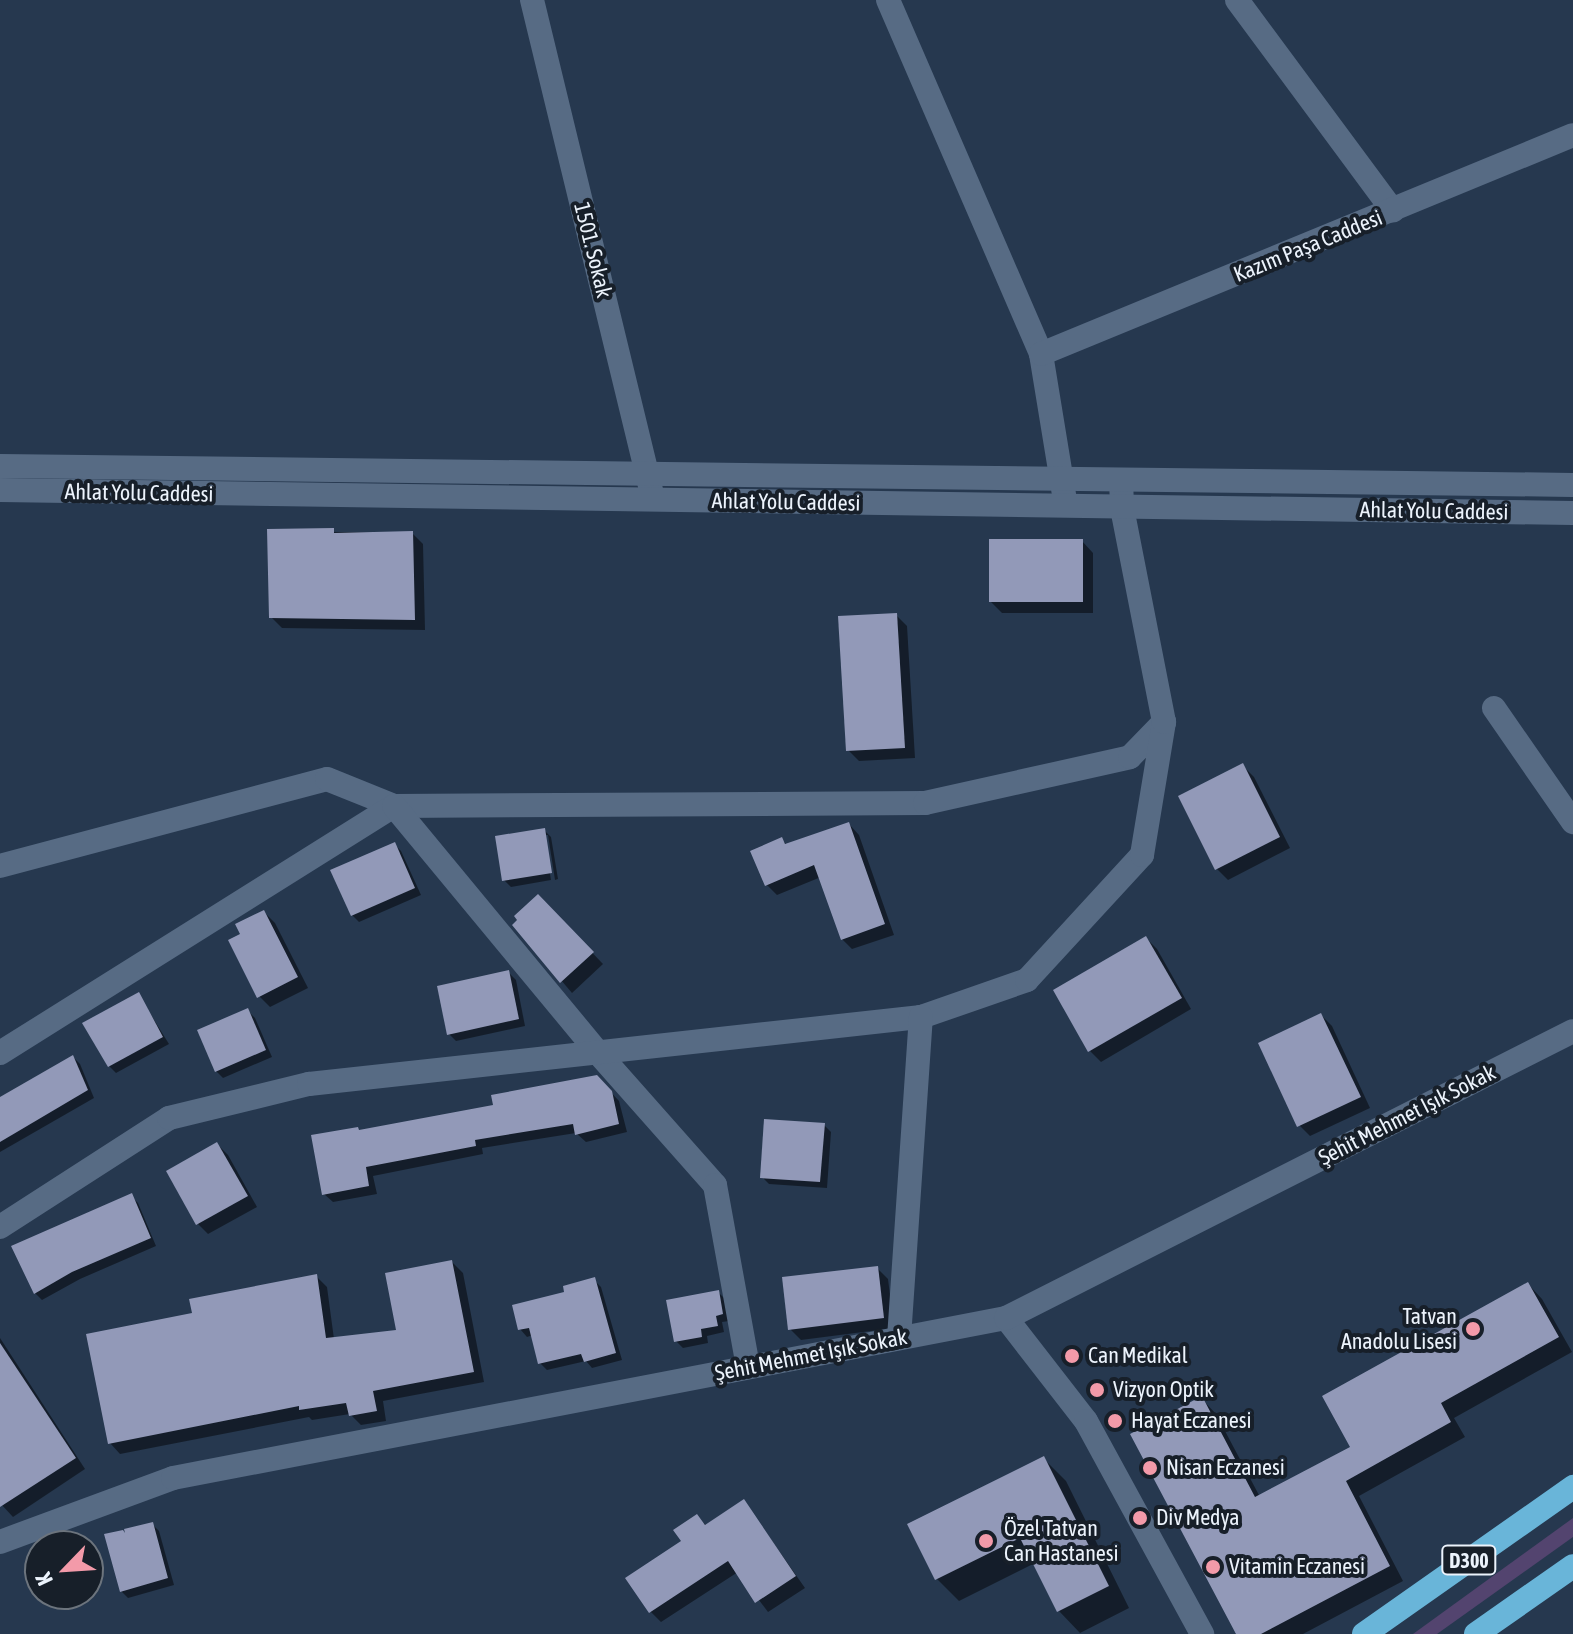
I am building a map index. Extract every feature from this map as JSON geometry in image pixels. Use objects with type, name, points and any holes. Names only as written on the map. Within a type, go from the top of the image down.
[{"type":"highway","name":"D300","points":[[1364,1634],[1573,1487]]},
{"type":"highway","points":[[1476,1634],[1573,1566]]},
{"type":"street","name":"1501. Sokak","points":[[532,0],[650,488]]},
{"type":"street","points":[[888,0],[1041,354],[1064,479],[1065,507]]},
{"type":"street","points":[[1237,0],[1393,211]]},
{"type":"street","name":"Kazım Paşa Caddesi","points":[[1041,354],[1573,135]]},
{"type":"street","name":"Ahlat Yolu Caddesi","points":[[0,466],[170,481]]},
{"type":"street","name":"Ahlat Yolu Caddesi","points":[[650,488],[1064,479],[1573,485]]},
{"type":"street","points":[[0,1227],[169,1118],[309,1084],[921,1017],[1027,980],[1142,855],[1164,722],[1122,507],[1121,480]]},
{"type":"street","name":"Ahlat Yolu Caddesi","points":[[0,490],[170,481],[256,482],[650,488],[1065,507],[1573,513]]},
{"type":"street","points":[[1494,708],[1573,822]]},
{"type":"street","points":[[0,866],[327,779],[394,806],[925,803],[1130,757],[1164,722]]},
{"type":"street","points":[[0,1053],[394,806]]},
{"type":"street","points":[[394,806],[599,1054],[715,1185],[748,1367]]},
{"type":"street","points":[[899,1338],[921,1017]]},
{"type":"street","name":"Şehit Mehmet Işık Sokak","points":[[0,1542],[173,1478],[1006,1318],[1573,1031]]},
{"type":"street","points":[[1006,1318],[1086,1421],[1202,1634]]},
{"type":"shaded area","points":[[1573,1518],[1573,1537],[1437,1634],[1413,1634]]},
{"type":"building","points":[[334,528],[334,533],[413,531],[415,620],[269,618],[267,529]]},
{"type":"building","points":[[989,539],[1083,539],[1083,602],[989,602]]},
{"type":"building","points":[[897,613],[905,748],[846,751],[838,616]]},
{"type":"building","points":[[1243,763],[1280,837],[1215,870],[1178,796]]},
{"type":"building","points":[[849,822],[885,924],[841,940],[814,865],[765,886],[750,851],[782,837],[785,844]]},
{"type":"building","points":[[545,828],[552,873],[502,881],[495,836]]},
{"type":"building","points":[[395,842],[415,888],[351,916],[330,870]]},
{"type":"building","points":[[538,894],[594,952],[560,983],[512,925],[517,920],[514,916]]},
{"type":"building","points":[[264,910],[298,977],[257,998],[228,940],[240,934],[235,924]]},
{"type":"building","points":[[1146,936],[1182,998],[1088,1052],[1053,990]]},
{"type":"building","points":[[509,970],[519,1019],[447,1035],[437,986]]},
{"type":"building","points":[[139,992],[163,1037],[108,1067],[82,1023]]},
{"type":"building","points":[[248,1008],[266,1050],[215,1072],[197,1030]]},
{"type":"building","points":[[1321,1013],[1361,1097],[1297,1127],[1258,1043]]},
{"type":"building","points":[[73,1055],[88,1090],[0,1142],[0,1097]]},
{"type":"building","points":[[597,1075],[612,1091],[619,1124],[575,1135],[573,1124],[475,1140],[476,1146],[366,1167],[369,1186],[322,1195],[311,1135],[358,1127],[359,1130],[493,1105],[491,1095]]},
{"type":"building","points":[[764,1119],[825,1123],[820,1182],[760,1178]]},
{"type":"building","points":[[217,1142],[248,1196],[196,1225],[166,1171]]},
{"type":"building","points":[[132,1193],[151,1238],[72,1272],[34,1294],[11,1246]]},
{"type":"building","points":[[452,1260],[474,1372],[373,1391],[377,1411],[349,1416],[346,1403],[299,1410],[299,1406],[108,1444],[86,1334],[192,1313],[189,1299],[317,1274],[326,1338],[396,1330],[385,1273]]},
{"type":"building","points":[[878,1266],[884,1318],[788,1330],[782,1277]]},
{"type":"building","points":[[595,1277],[616,1353],[584,1362],[581,1354],[538,1364],[529,1328],[518,1330],[512,1305],[564,1292],[563,1286]]},
{"type":"building","points":[[1528,1282],[1559,1337],[1441,1403],[1451,1422],[1346,1481],[1390,1566],[1261,1634],[1236,1634],[1130,1434],[1202,1396],[1255,1497],[1350,1447],[1322,1396]]},
{"type":"building","points":[[719,1290],[723,1314],[716,1316],[718,1326],[701,1329],[702,1337],[674,1342],[666,1300]]},
{"type":"building","points":[[0,1343],[76,1458],[0,1507]]},
{"type":"building","points":[[1044,1456],[1109,1586],[1057,1612],[1020,1538],[935,1580],[907,1524]]},
{"type":"building","points":[[744,1499],[796,1576],[755,1603],[728,1561],[649,1613],[625,1578],[681,1541],[673,1530],[697,1514],[705,1525]]},
{"type":"building","points":[[153,1522],[168,1578],[120,1592],[104,1534],[123,1530],[125,1533],[124,1529]]},
{"type":"place","name":"Tatvan Anadolu Lisesi","points":[[1473,1329]]},
{"type":"place","name":"Can Medikal","points":[[1072,1356]]},
{"type":"place","name":"Vizyon Optik","points":[[1097,1390]]},
{"type":"place","name":"Hayat Eczanesi","points":[[1115,1421]]},
{"type":"place","name":"Nisan Eczanesi","points":[[1150,1468]]},
{"type":"place","name":"Div Medya","points":[[1140,1518]]},
{"type":"place","name":"Özel Tatvan Can Hastanesi","points":[[986,1541]]},
{"type":"place","name":"Vitamin Eczanesi","points":[[1213,1567]]}]
